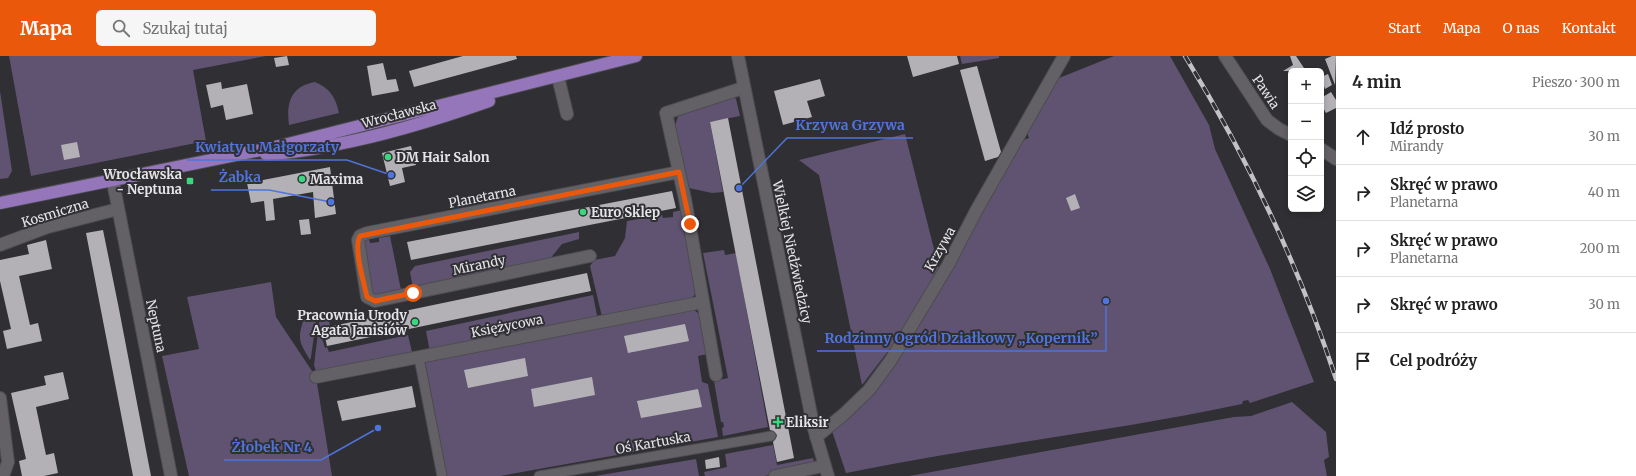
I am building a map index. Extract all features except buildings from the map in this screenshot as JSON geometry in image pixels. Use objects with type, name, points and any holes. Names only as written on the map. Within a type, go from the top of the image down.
[{"type":"main road","name":"Wrocławska","points":[[0,204],[243,154],[558,77],[636,56]]},
{"type":"street","name":"Wielkiej Niedźwiedzicy","points":[[738,56],[743,88],[816,436],[826,471]]},
{"type":"street","name":"Krzywa","points":[[816,436],[843,415],[864,395],[891,360],[948,265],[1064,56]]},
{"type":"street","name":"Pawia","points":[[1225,56],[1267,120],[1288,134]]},
{"type":"street","points":[[558,77],[567,114]]},
{"type":"street","points":[[716,375],[685,199],[666,113],[743,88]]},
{"type":"street","points":[[1324,151],[1336,158]]},
{"type":"street","name":"Planetarna","points":[[375,301],[367,297],[359,253],[358,240],[360,236],[679,172]]},
{"type":"street","name":"Neptuna","points":[[112,182],[171,476]]},
{"type":"street","name":"Kosmiczna","points":[[0,245],[48,227],[118,209]]},
{"type":"street","name":"Mirandy","points":[[375,301],[590,256]]},
{"type":"street","name":"Księżycowa","points":[[316,377],[703,302]]},
{"type":"street","points":[[419,358],[442,476]]},
{"type":"street","points":[[0,398],[8,462],[3,476]]},
{"type":"street","name":"Oś Kartuska","points":[[539,476],[771,436]]},
{"type":"street","points":[[775,476],[826,471]]},
{"type":"shaded area","points":[[9,56],[266,56],[193,70],[206,141],[31,176]]},
{"type":"shaded area","points":[[960,56],[999,56],[999,58],[962,64]]},
{"type":"shaded area","points":[[1114,56],[1170,56],[1209,125],[1215,149],[1270,269],[1314,382],[1250,403],[1248,400],[1243,401],[1242,404],[1193,414],[895,463],[846,473],[832,431],[877,384],[1020,141],[1029,138],[1026,130],[1054,80]]},
{"type":"shaded area","points":[[315,82],[325,87],[332,94],[339,113],[289,125],[288,110],[295,92],[300,87]]},
{"type":"shaded area","points":[[0,91],[12,171],[8,178],[0,179]]},
{"type":"shaded area","points":[[734,97],[736,99],[740,116],[710,122],[723,192],[712,193],[689,188],[675,126],[679,113]]},
{"type":"shaded area","points":[[905,134],[939,269],[905,329],[862,385],[819,175],[799,160]]},
{"type":"shaded area","points":[[682,210],[696,289],[694,296],[691,298],[602,317],[590,266],[594,260],[615,256],[625,238],[627,221],[662,215],[663,218],[673,217],[673,212]]},
{"type":"shaded area","points":[[579,232],[579,239],[562,244],[549,260],[413,288],[410,272],[415,266]]},
{"type":"shaded area","points":[[390,236],[401,290],[376,295],[370,290],[362,242],[369,239],[370,243],[379,242],[379,238]]},
{"type":"shaded area","points":[[724,250],[725,255],[736,253],[768,427],[723,436],[722,428],[724,427],[723,422],[721,422],[714,381],[728,378],[703,253]]},
{"type":"shaded area","points":[[271,282],[276,317],[316,377],[332,476],[189,476],[162,356],[199,349],[187,297]]},
{"type":"shaded area","points":[[593,295],[598,320],[430,352],[426,331]]},
{"type":"shaded area","points":[[694,310],[702,316],[708,354],[698,356],[702,382],[708,384],[718,437],[500,476],[447,476],[425,362]]},
{"type":"shaded area","points":[[328,314],[330,326],[323,328],[325,337],[322,338],[325,348],[327,347],[329,352],[408,335],[412,352],[321,373],[316,371],[314,365],[320,316]]},
{"type":"shaded area","points":[[317,315],[310,360],[301,344],[300,331],[304,318]]},
{"type":"shaded area","points":[[1292,402],[1326,432],[1329,457],[1324,460],[1327,476],[909,476],[1234,417],[1251,416]]},
{"type":"shaded area","points":[[773,445],[777,465],[813,458],[815,466],[765,476],[705,476],[704,472],[727,467],[725,454]]},
{"type":"shaded area","points":[[696,459],[699,476],[595,476]]},
{"type":"railway","points":[[1185,56],[1230,133],[1270,213],[1306,295],[1336,379]]},
{"type":"place","name":"DM Hair Salon","points":[[388,157]]},
{"type":"place","name":"Kwiaty u Małgorzaty","points":[[391,175]]},
{"type":"place","name":"Maxima","points":[[302,179]]},
{"type":"place","name":"Wrocławska - Neptuna","points":[[190,181]]},
{"type":"place","name":"Krzywa Grzywa","points":[[739,188]]},
{"type":"place","name":"Żabka","points":[[331,202]]},
{"type":"place","name":"Euro Sklep","points":[[583,212]]},
{"type":"place","name":"Rodzinny Ogród Działkowy „Kopernik”","points":[[1106,301]]},
{"type":"place","name":"Pracownia Urody Agata Janisiów","points":[[415,322]]},
{"type":"place","name":"Eliksir","points":[[778,422]]},
{"type":"place","name":"Żłobek Nr 4","points":[[378,428]]},
{"type":"route","points":[[413,293],[375,301],[367,297],[359,253],[358,240],[360,236],[366,233],[573,194],[679,172],[690,224]]}]
